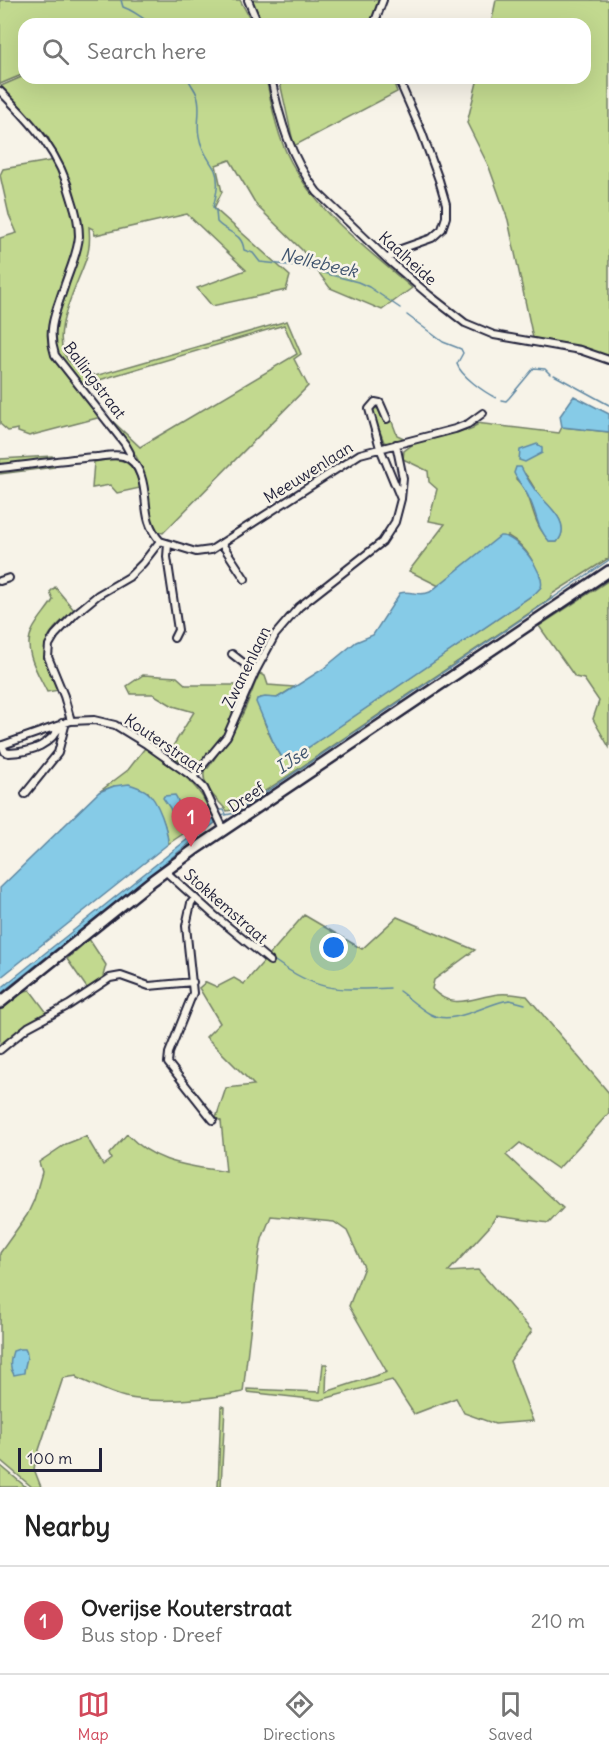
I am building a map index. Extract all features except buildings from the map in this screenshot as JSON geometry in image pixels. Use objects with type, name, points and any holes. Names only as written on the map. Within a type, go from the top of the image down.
[{"type":"main road","name":"Dreef","points":[[0,1003],[165,871],[609,571]]},
{"type":"street","points":[[248,0],[256,18]]},
{"type":"street","points":[[376,18],[383,0]]},
{"type":"street","name":"Kaalheide","points":[[272,84],[284,134],[303,174],[317,192],[387,259],[454,316],[479,330],[511,339],[580,350],[609,360]]},
{"type":"street","points":[[387,259],[401,249],[432,238],[445,223],[447,210],[429,152],[401,84]]},
{"type":"street","name":"Ballingstraat","points":[[0,91],[32,122],[48,143],[63,173],[77,216],[79,237],[51,326],[50,340],[55,355],[125,444],[142,478],[148,524],[159,541]]},
{"type":"street","points":[[387,419],[380,403],[371,404],[369,409],[380,448],[401,499]]},
{"type":"street","name":"Meeuwenlaan","points":[[159,541],[196,552],[204,552],[222,544],[360,454],[455,429],[483,413]]},
{"type":"street","name":"Zwanenlaan","points":[[193,777],[227,736],[255,672],[275,635],[299,607],[382,542],[395,522],[403,478],[396,444]]},
{"type":"street","points":[[0,468],[63,459],[120,455],[130,458]]},
{"type":"street","points":[[25,794],[58,753],[66,722],[64,696],[48,657],[49,645],[55,635],[75,614],[98,595],[129,577],[159,541]]},
{"type":"street","points":[[168,544],[167,557],[178,630],[174,638]]},
{"type":"street","points":[[222,544],[245,579]]},
{"type":"street","points":[[0,581],[9,578]]},
{"type":"street","points":[[232,654],[255,672]]},
{"type":"street","name":"Kouterstraat","points":[[66,722],[50,741],[35,749],[9,753],[5,752],[1,746],[66,722],[94,720],[122,728],[193,777],[204,788],[224,830]]},
{"type":"street","name":"Stokkemstraat","points":[[165,871],[270,961]]},
{"type":"street","points":[[195,898],[187,915],[186,926],[193,993],[168,1063],[213,1120]]},
{"type":"street","points":[[0,1050],[28,1028],[110,978],[121,976],[149,986],[193,982]]},
{"type":"green space","points":[[0,0],[240,0],[250,18],[18,18],[18,76],[0,84]]},
{"type":"green space","points":[[251,0],[386,0],[381,18],[259,18]]},
{"type":"green space","points":[[496,0],[609,0],[609,356],[568,344],[533,338],[508,220],[489,167],[467,123],[477,84],[591,84],[591,18],[492,18]]},
{"type":"green space","points":[[18,79],[18,84],[267,84],[282,142],[302,181],[330,215],[412,288],[382,310],[330,288],[302,250],[257,206],[230,160],[216,165],[222,192],[214,208],[290,276],[286,290],[212,306],[197,288],[246,270],[187,214],[95,235],[93,229],[89,227],[87,255],[62,327],[61,341],[64,353],[74,365],[95,376],[287,321],[301,354],[294,359],[308,386],[163,533],[153,526],[150,519],[146,483],[140,464],[106,415],[140,447],[297,354],[284,325],[96,381],[82,383],[105,416],[29,436],[18,432],[18,429],[8,431],[0,424],[0,238],[17,233],[9,215],[0,175],[3,169],[55,160],[60,162],[48,137],[1,86]]},
{"type":"green space","points":[[280,84],[394,84],[397,92],[294,146]]},
{"type":"green space","points":[[374,408],[378,409],[383,420],[391,419],[397,435],[406,439],[384,442],[372,411]]},
{"type":"green space","points":[[476,423],[559,433],[562,427],[609,432],[609,558],[552,594],[550,599],[285,778],[237,809],[227,811],[207,786],[204,780],[205,768],[208,768],[236,726],[260,673],[265,676],[268,685],[295,687],[277,698],[260,698],[264,722],[283,759],[294,756],[540,588],[538,573],[531,558],[515,540],[508,536],[466,564],[439,586],[409,571],[445,524],[429,521],[437,489],[429,482],[428,471],[403,459],[404,451],[416,442],[464,429],[468,431],[477,425]],"holes":[[[525,474],[539,495],[555,512],[561,524],[561,536],[557,542],[550,542],[541,530],[527,494],[516,479]]]},
{"type":"green space","points":[[52,456],[54,467],[0,474],[0,459]]},
{"type":"green space","points":[[112,459],[124,461],[132,467],[140,488],[117,493],[110,485],[92,488],[94,462]]},
{"type":"green space","points":[[609,580],[609,747],[593,719],[599,701],[584,679],[575,677],[539,626]]},
{"type":"green space","points":[[55,587],[74,610],[48,638],[46,654],[48,664],[59,690],[47,692],[30,654],[29,638],[53,600],[50,592]]},
{"type":"green space","points":[[143,675],[177,677],[186,685],[245,685],[228,728],[203,761],[195,767],[190,767],[168,754],[194,712],[173,706],[153,694],[131,694],[127,686]]},
{"type":"green space","points":[[145,748],[175,768],[193,784],[211,815],[168,844],[164,823],[148,792],[114,786],[99,792],[128,770]]},
{"type":"green space","points":[[304,915],[362,949],[397,917],[475,950],[434,980],[432,989],[448,1000],[456,1001],[499,994],[527,996],[609,1093],[609,1113],[558,1169],[520,1143],[506,1155],[563,1208],[549,1223],[496,1216],[490,1226],[448,1272],[478,1270],[532,1331],[510,1361],[533,1421],[495,1424],[464,1413],[456,1398],[414,1414],[392,1380],[320,1400],[247,1392],[247,1389],[320,1392],[323,1364],[327,1364],[326,1392],[387,1372],[349,1306],[364,1267],[347,1231],[334,1222],[271,1216],[262,1239],[259,1255],[243,1392],[184,1400],[138,1399],[113,1393],[77,1378],[77,1376],[63,1378],[36,1459],[34,1469],[41,1487],[32,1487],[0,1460],[0,1253],[27,1215],[34,1200],[42,1172],[39,1162],[66,1144],[86,1136],[103,1165],[111,1159],[109,1154],[127,1134],[149,1152],[173,1162],[226,1172],[221,1121],[216,1118],[226,1088],[254,1085],[206,1037],[220,1023],[199,988],[206,982],[217,987],[234,978],[244,984]]},
{"type":"green space","points":[[89,939],[106,965],[103,976],[106,978],[89,991],[67,959]]},
{"type":"green space","points":[[30,990],[48,1014],[0,1049],[0,1008],[20,992]]},
{"type":"green space","points":[[221,1406],[225,1407],[221,1487],[218,1487]]},
{"type":"green space","points":[[1,1466],[26,1487],[0,1487]]},
{"type":"water","points":[[574,396],[609,414],[609,432],[562,427],[560,416]]},
{"type":"water","points":[[537,444],[542,447],[542,453],[525,462],[519,460],[520,450]]},
{"type":"water","points":[[516,467],[521,467],[535,490],[558,517],[562,529],[557,542],[550,542],[539,526],[532,504],[514,473]]},
{"type":"water","points":[[500,536],[514,541],[529,556],[539,573],[541,587],[309,747],[288,759],[283,759],[274,744],[256,702],[257,699],[277,698],[323,669],[356,642],[373,635],[400,593],[430,592]]},
{"type":"water","points":[[129,784],[145,791],[155,802],[164,824],[168,844],[0,978],[0,888],[99,792],[114,786]]},
{"type":"water","points":[[175,795],[186,827],[184,832],[178,828],[163,798]]},
{"type":"water","points":[[214,818],[215,823],[0,994],[0,989]]},
{"type":"water","points":[[25,1349],[27,1358],[24,1373],[14,1375],[11,1358],[13,1351]]},
{"type":"waterway","name":"Nellebeek","points":[[121,0],[123,7],[142,18]]},
{"type":"waterway","name":"Nellebeek","points":[[191,84],[198,100],[200,141],[215,170],[217,179],[213,207],[216,211],[217,222],[237,236],[244,250],[253,253],[260,262],[297,266],[358,282],[400,308]]},
{"type":"waterway","name":"Nellebeek","points":[[407,315],[443,342],[461,349],[463,353],[457,364],[459,369],[485,392],[496,398]]},
{"type":"waterway","name":"Nellebeek","points":[[501,400],[506,401],[534,368],[545,369],[550,374]]},
{"type":"waterway","name":"Nellebeek","points":[[554,375],[609,405]]},
{"type":"waterway","name":"IJse","points":[[221,816],[235,813],[609,560]]},
{"type":"waterway","name":"IJse","points":[[220,810],[224,810],[226,814]]},
{"type":"waterway","points":[[186,828],[211,812]]},
{"type":"waterway","points":[[275,961],[304,979],[317,984],[342,989],[390,988]]},
{"type":"waterway","points":[[399,991],[426,1012],[448,1018],[510,1000],[525,1004]]},
{"type":"place","name":"Overijse Kouterstraat","points":[[191,847]]}]
